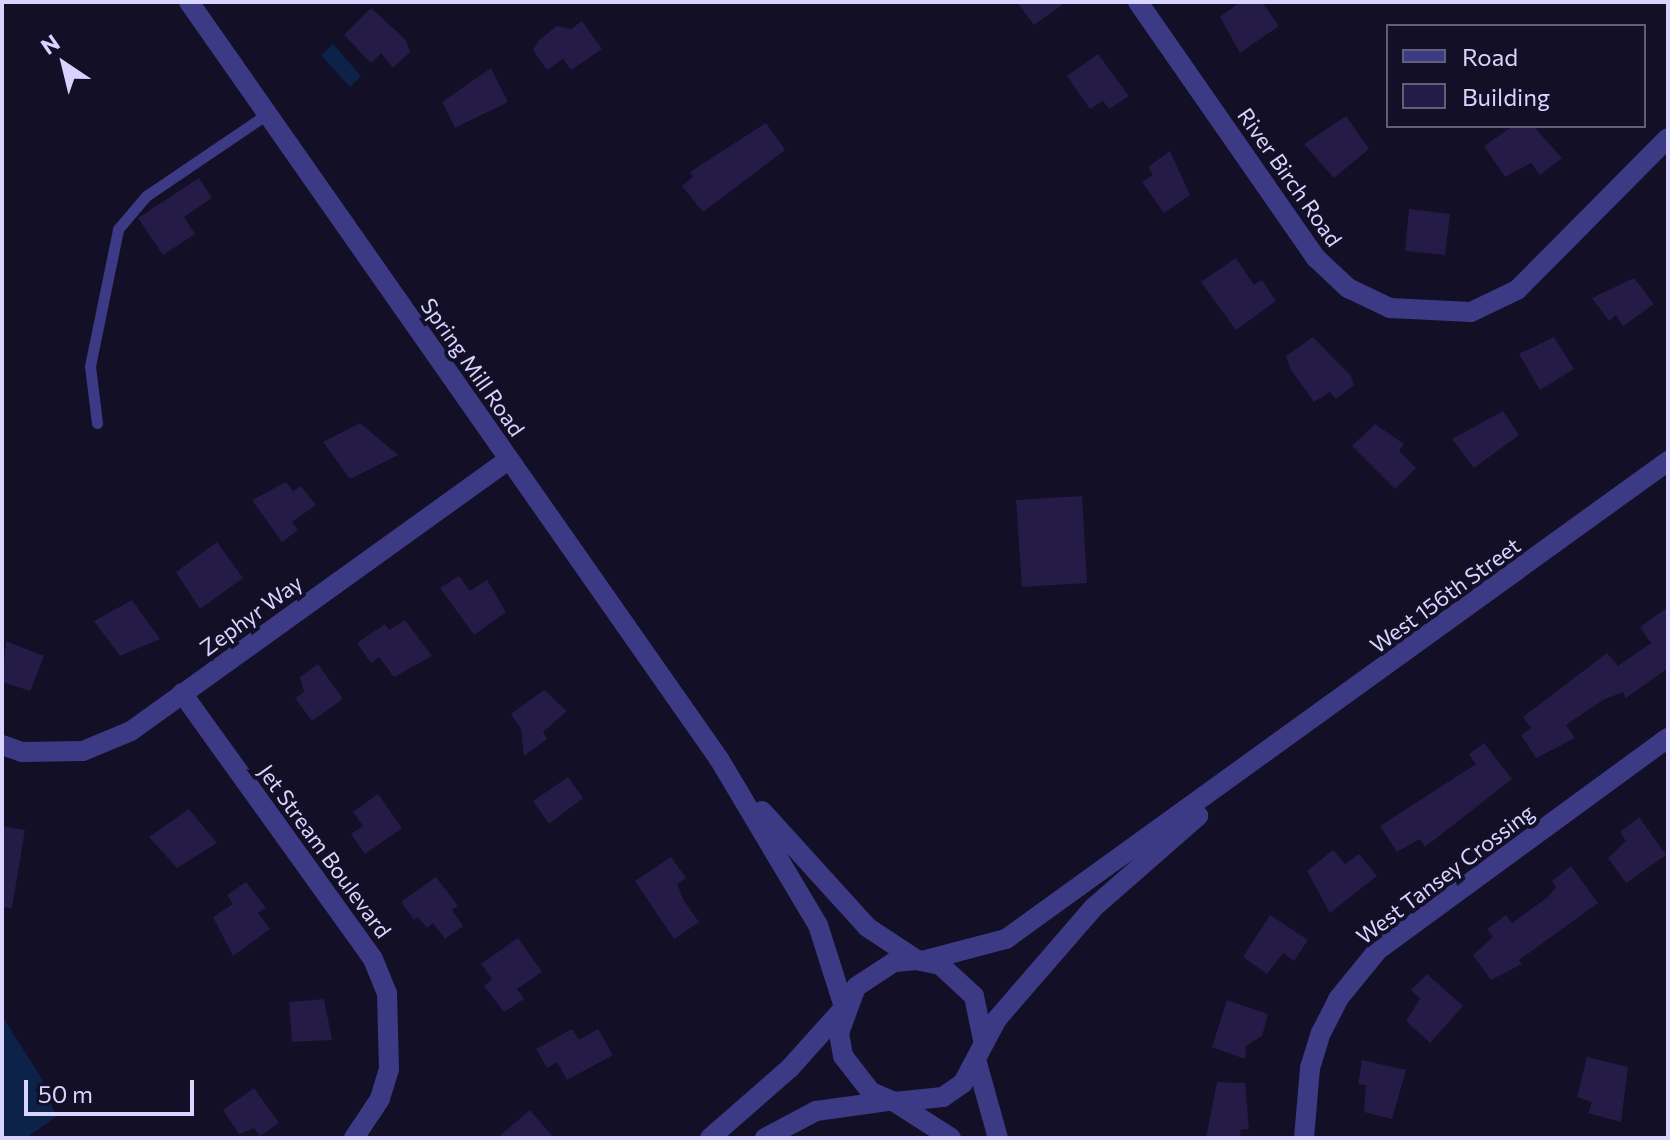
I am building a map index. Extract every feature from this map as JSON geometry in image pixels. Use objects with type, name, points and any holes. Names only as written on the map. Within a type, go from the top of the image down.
[{"type":"street","name":"Spring Mill Road","points":[[189,2],[719,759],[818,925],[843,1008]]},
{"type":"street","name":"River Birch Road","points":[[1138,2],[1316,258],[1348,288],[1390,308],[1471,312],[1517,290],[1668,138]]},
{"type":"street","name":"Zephyr Way","points":[[2,745],[22,752],[83,751],[131,731],[508,460]]},
{"type":"street","name":"West 156th Street","points":[[920,961],[1006,939],[1251,767],[1668,461]]},
{"type":"street","name":"Jet Stream Boulevard","points":[[182,693],[373,959],[387,993],[389,1069],[380,1099],[354,1138]]},
{"type":"street","name":"West Tansey Crossing","points":[[1304,1138],[1310,1068],[1321,1033],[1338,999],[1378,950],[1668,738]]},
{"type":"street","name":"Spring Mill Road","points":[[719,759],[867,927],[920,961]]},
{"type":"street","name":"West 156th Street","points":[[983,1040],[1093,908],[1251,767]]},
{"type":"street","points":[[710,1138],[790,1068],[873,971],[920,961],[959,978],[974,996],[983,1040],[977,1063],[998,1138]]},
{"type":"street","points":[[843,1008],[843,1056],[871,1092],[951,1138]]},
{"type":"street","points":[[765,1138],[816,1111],[943,1097],[977,1063]]},
{"type":"lane","points":[[97,423],[90,366],[118,229],[146,196],[267,114]]},
{"type":"water","points":[[333,44],[361,76],[350,87],[321,55]]},
{"type":"water","points":[[2,1016],[42,1079],[56,1117],[26,1138],[2,1138]]},
{"type":"building","points":[[1017,2],[1066,2],[1034,25]]},
{"type":"building","points":[[1240,2],[1262,2],[1279,26],[1240,53],[1220,17]]},
{"type":"building","points":[[371,8],[406,40],[410,52],[393,68],[381,53],[371,63],[344,35]]},
{"type":"building","points":[[582,21],[602,49],[571,70],[563,59],[547,70],[533,50],[539,40],[557,26],[571,29]]},
{"type":"building","points":[[1098,54],[1129,96],[1109,109],[1103,101],[1090,109],[1067,76]]},
{"type":"building","points":[[491,68],[508,102],[455,128],[442,102]]},
{"type":"building","points":[[1346,116],[1369,149],[1334,178],[1304,144]]},
{"type":"building","points":[[766,123],[785,150],[703,212],[682,186],[693,177],[690,172]]},
{"type":"building","points":[[1510,128],[1535,128],[1562,158],[1540,175],[1531,163],[1505,177],[1484,146]]},
{"type":"building","points":[[1170,151],[1190,195],[1164,213],[1142,182],[1153,175],[1148,167]]},
{"type":"building","points":[[199,178],[212,198],[184,217],[195,234],[163,255],[138,218]]},
{"type":"building","points":[[1409,209],[1450,214],[1445,255],[1405,251]]},
{"type":"building","points":[[1236,258],[1254,285],[1262,280],[1276,301],[1236,330],[1201,282]]},
{"type":"building","points":[[1634,278],[1654,304],[1623,326],[1616,315],[1609,321],[1592,298]]},
{"type":"building","points":[[1313,337],[1351,376],[1354,385],[1336,399],[1330,392],[1314,402],[1291,370],[1286,356]]},
{"type":"building","points":[[1554,337],[1574,369],[1540,390],[1519,354]]},
{"type":"building","points":[[1503,411],[1519,435],[1474,468],[1452,439]]},
{"type":"building","points":[[360,423],[398,455],[350,479],[323,442]]},
{"type":"building","points":[[1375,424],[1404,444],[1399,451],[1416,468],[1395,489],[1352,446]]},
{"type":"building","points":[[286,482],[293,491],[301,486],[316,505],[292,522],[298,530],[282,542],[252,500]]},
{"type":"building","points":[[1082,496],[1087,583],[1022,587],[1016,500]]},
{"type":"building","points":[[217,542],[243,578],[200,609],[176,572]]},
{"type":"building","points":[[459,576],[470,591],[487,580],[506,612],[474,635],[440,588]]},
{"type":"building","points":[[132,600],[160,639],[120,656],[94,621]]},
{"type":"building","points":[[1668,607],[1668,668],[1626,698],[1623,692],[1603,700],[1566,725],[1575,738],[1536,758],[1521,735],[1531,728],[1523,717],[1607,653],[1618,666],[1651,643],[1640,627]]},
{"type":"building","points":[[405,620],[432,656],[394,677],[379,657],[371,663],[357,643],[385,624],[389,630]]},
{"type":"building","points":[[6,641],[44,656],[30,691],[2,682]]},
{"type":"building","points":[[318,664],[343,699],[312,721],[295,698],[304,692],[300,677]]},
{"type":"building","points":[[544,690],[567,711],[543,732],[547,739],[524,756],[521,729],[511,714]]},
{"type":"building","points":[[1484,743],[1512,779],[1425,847],[1420,839],[1397,852],[1380,826],[1476,764],[1469,754]]},
{"type":"building","points":[[568,777],[583,798],[549,824],[533,801]]},
{"type":"building","points":[[378,794],[402,828],[365,854],[351,834],[363,826],[353,812]]},
{"type":"building","points":[[189,809],[217,843],[177,868],[149,837]]},
{"type":"building","points":[[1639,817],[1666,855],[1626,883],[1608,858],[1626,841],[1620,832]]},
{"type":"building","points":[[2,826],[25,830],[12,908],[2,907]]},
{"type":"building","points":[[1333,850],[1345,864],[1359,854],[1377,876],[1330,913],[1307,871]]},
{"type":"building","points":[[671,857],[686,878],[677,884],[684,901],[699,922],[674,939],[635,881]]},
{"type":"building","points":[[1571,866],[1598,903],[1519,960],[1522,964],[1491,980],[1473,955],[1493,937],[1487,929],[1506,915],[1512,923],[1548,897],[1556,887],[1552,881]]},
{"type":"building","points":[[436,877],[458,906],[452,910],[463,926],[445,939],[433,923],[427,928],[418,917],[414,920],[401,902]]},
{"type":"building","points":[[246,882],[266,908],[258,913],[270,929],[233,956],[213,917],[233,904],[227,895]]},
{"type":"building","points":[[1270,915],[1308,940],[1294,961],[1283,953],[1267,974],[1243,957]]},
{"type":"building","points":[[518,938],[542,972],[517,989],[524,999],[504,1012],[484,986],[492,979],[481,964]]},
{"type":"building","points":[[1427,974],[1463,1006],[1430,1043],[1406,1021],[1420,999],[1411,990]]},
{"type":"building","points":[[324,999],[332,1040],[292,1042],[289,1002]]},
{"type":"building","points":[[1227,1000],[1268,1014],[1262,1036],[1246,1046],[1245,1059],[1212,1047]]},
{"type":"building","points":[[572,1029],[579,1040],[598,1029],[613,1055],[567,1080],[557,1062],[547,1068],[536,1049]]},
{"type":"building","points":[[1587,1057],[1628,1067],[1621,1122],[1588,1113],[1592,1102],[1577,1097]]},
{"type":"building","points":[[1362,1060],[1406,1070],[1392,1119],[1364,1112],[1366,1085],[1358,1084]]},
{"type":"building","points":[[1217,1082],[1245,1083],[1249,1129],[1240,1130],[1241,1138],[1206,1138]]},
{"type":"building","points":[[254,1088],[279,1123],[260,1136],[254,1128],[239,1134],[223,1110]]},
{"type":"building","points":[[530,1110],[554,1138],[497,1138]]}]
